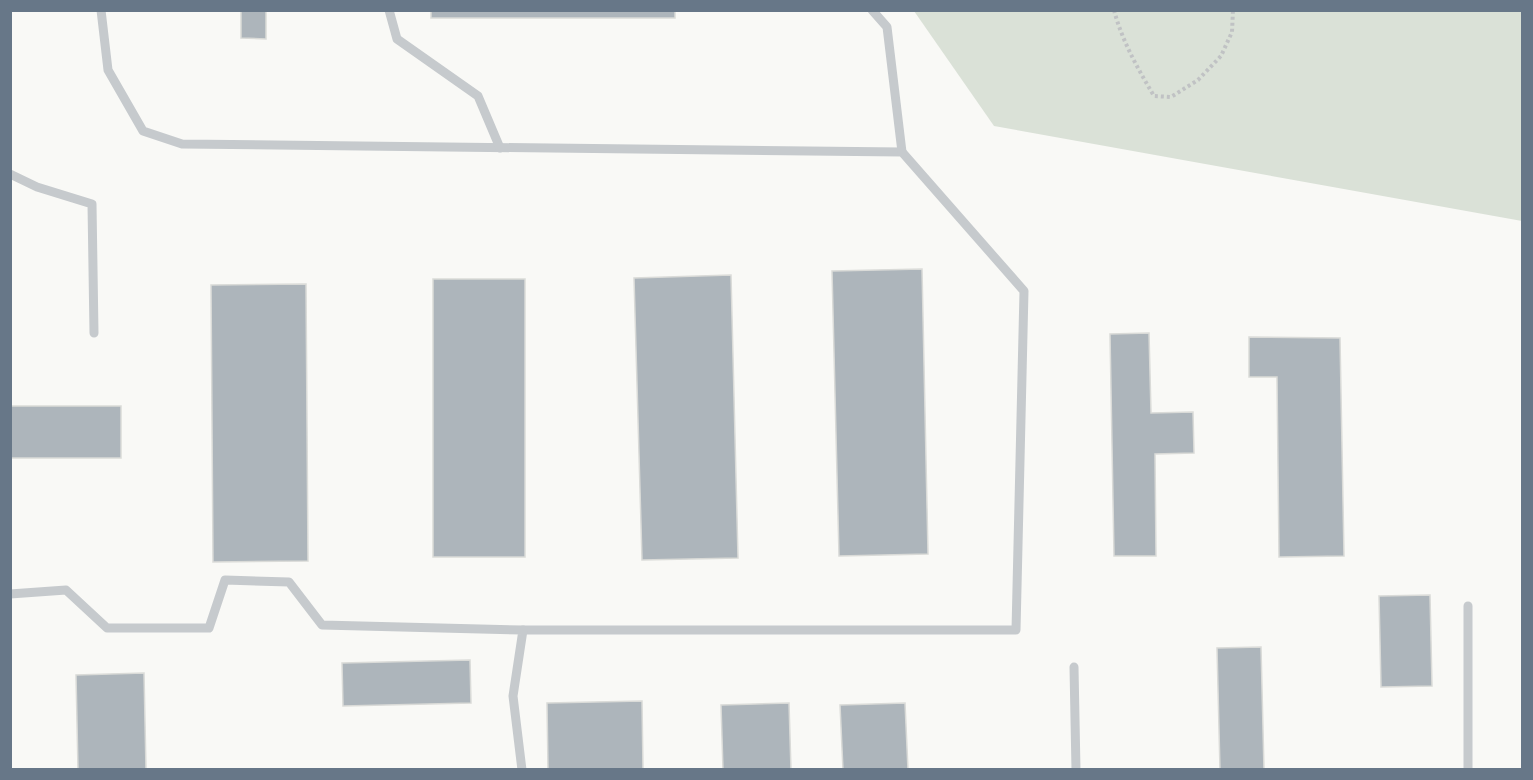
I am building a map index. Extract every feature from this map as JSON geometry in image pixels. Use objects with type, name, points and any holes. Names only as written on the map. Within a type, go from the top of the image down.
[{"type":"lane","points":[[101,10],[108,70],[143,131],[182,144],[902,152]]},
{"type":"lane","points":[[389,10],[397,39],[478,96],[500,148]]},
{"type":"lane","points":[[10,594],[66,590],[107,628],[209,628],[225,580],[289,582],[322,625],[523,630],[1016,630],[1024,291],[902,152],[887,27],[872,10]]},
{"type":"lane","points":[[10,174],[37,187],[92,204],[94,333]]},
{"type":"lane","points":[[1468,606],[1468,770]]},
{"type":"lane","points":[[522,770],[513,696],[523,630]]},
{"type":"lane","points":[[1074,667],[1076,770]]},
{"type":"path","points":[[1114,10],[1130,53],[1154,96],[1171,97],[1198,80],[1221,56],[1232,32],[1233,10]]},
{"type":"shaded area","points":[[914,11],[1522,11],[1522,221],[994,126]]},
{"type":"building","points":[[241,10],[266,10],[266,39],[241,38]]},
{"type":"building","points":[[431,10],[675,10],[675,18],[431,18]]},
{"type":"building","points":[[922,269],[928,554],[839,556],[832,271]]},
{"type":"building","points":[[731,275],[738,558],[642,560],[634,278]]},
{"type":"building","points":[[433,279],[525,279],[525,557],[433,557]]},
{"type":"building","points":[[306,284],[308,561],[213,562],[211,285]]},
{"type":"building","points":[[1149,333],[1151,413],[1193,412],[1194,453],[1155,454],[1156,556],[1114,556],[1110,334]]},
{"type":"building","points":[[1249,337],[1340,338],[1344,556],[1279,557],[1277,377],[1249,377]]},
{"type":"building","points":[[10,406],[121,406],[121,458],[10,458]]},
{"type":"building","points":[[1430,595],[1432,686],[1381,687],[1379,596]]},
{"type":"building","points":[[1261,647],[1264,770],[1220,770],[1217,648]]},
{"type":"building","points":[[470,660],[471,703],[343,706],[342,663]]},
{"type":"building","points":[[144,673],[146,770],[78,770],[76,675]]},
{"type":"building","points":[[642,701],[643,770],[548,770],[547,703]]},
{"type":"building","points":[[789,703],[791,770],[723,770],[721,705]]},
{"type":"building","points":[[905,703],[908,770],[843,770],[840,705]]}]
